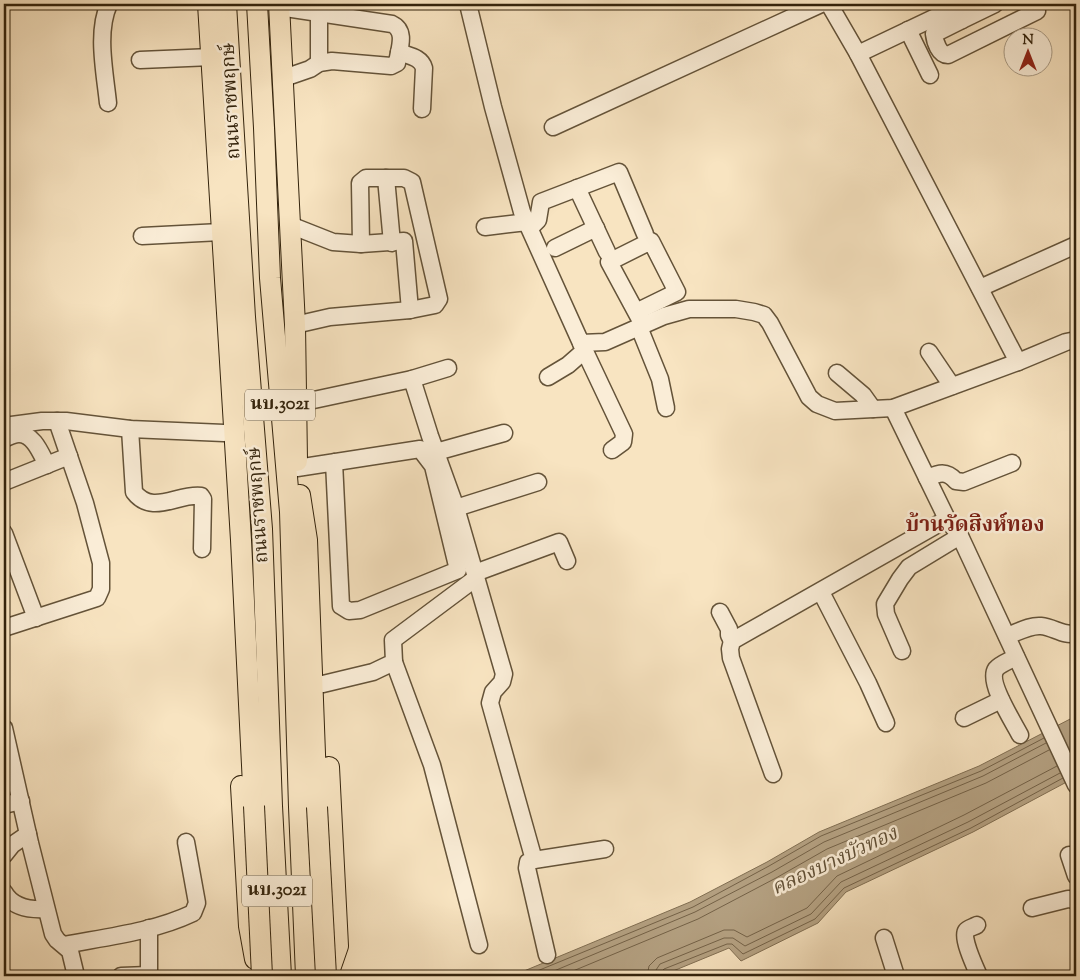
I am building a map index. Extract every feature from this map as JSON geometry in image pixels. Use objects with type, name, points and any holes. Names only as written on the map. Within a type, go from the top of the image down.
[{"type":"main road","name":"ถนนราชพฤกษ์","points":[[208,4],[240,530],[263,806],[281,976]]},
{"type":"main road","points":[[212,66],[221,4]]},
{"type":"main road","name":"ถนนราชพฤกษ์","points":[[226,4],[245,317],[262,529],[263,976]]},
{"type":"main road","name":"ถนนราชพฤกษ์","points":[[279,6],[295,325],[297,473],[307,540],[308,807],[306,976]]},
{"type":"main road","name":"ถนนราชพฤกษ์","points":[[257,7],[270,278],[290,512],[308,807],[326,976]]},
{"type":"main road","points":[[228,329],[221,379],[231,544],[238,731],[249,926],[251,944],[258,969],[263,976]]},
{"type":"main road","points":[[297,473],[317,548],[338,946],[326,976]]},
{"type":"street","points":[[108,104],[102,32],[104,13],[109,4]]},
{"type":"street","points":[[468,4],[517,195],[528,225],[624,434],[623,442],[612,450]]},
{"type":"street","points":[[553,127],[820,4]]},
{"type":"street","points":[[829,4],[858,54],[1018,362]]},
{"type":"street","points":[[858,54],[908,30],[961,10],[995,4]]},
{"type":"street","points":[[279,6],[392,24],[398,27],[401,33],[397,63],[391,66],[332,61],[319,63],[310,69],[284,78]]},
{"type":"street","points":[[961,10],[934,34],[944,55],[948,55],[1037,11]]},
{"type":"street","points":[[319,13],[319,63]]},
{"type":"street","points":[[908,30],[930,75]]},
{"type":"street","points":[[398,52],[419,59],[423,63],[422,109]]},
{"type":"street","points":[[140,60],[212,66]]},
{"type":"street","points":[[485,227],[528,225],[538,220],[541,202],[619,172],[645,234]]},
{"type":"street","points":[[295,325],[330,317],[435,306],[439,299],[412,182],[404,178],[366,178],[360,183],[361,244]]},
{"type":"street","points":[[386,178],[410,310]]},
{"type":"street","points":[[576,188],[607,252]]},
{"type":"street","points":[[290,225],[333,242],[361,244],[426,242]]},
{"type":"street","points":[[555,248],[596,228]]},
{"type":"street","points":[[142,236],[221,232]]},
{"type":"street","points":[[548,377],[568,365],[583,347],[605,342],[639,321],[677,292],[651,241],[609,262],[639,321],[660,378],[666,408]]},
{"type":"street","points":[[980,288],[1076,245]]},
{"type":"street","points":[[639,321],[690,309],[736,309],[764,316],[770,323],[809,397],[817,404],[835,410],[893,408],[1018,362],[1057,345],[1076,340]]},
{"type":"street","points":[[929,352],[952,386]]},
{"type":"street","points":[[295,404],[412,379],[448,368]]},
{"type":"street","points":[[837,374],[863,395],[873,409]]},
{"type":"street","points":[[412,379],[456,508],[504,674],[502,682],[493,692],[490,703],[534,860]]},
{"type":"street","points":[[893,408],[947,519],[960,536],[1076,785]]},
{"type":"street","points":[[4,426],[57,421],[130,429],[224,433]]},
{"type":"street","points":[[4,628],[97,598],[101,589],[101,564],[85,503],[57,421]]},
{"type":"street","points":[[130,429],[134,492],[146,502],[162,504],[188,497],[201,496],[203,499],[202,549]]},
{"type":"street","points":[[436,452],[504,433]]},
{"type":"street","points":[[4,439],[19,434],[26,436],[35,442],[47,465]]},
{"type":"street","points":[[297,473],[334,462],[420,449],[433,466],[458,570],[360,610],[349,611],[342,606],[334,462]]},
{"type":"street","points":[[4,482],[69,456]]},
{"type":"street","points":[[927,478],[944,473],[950,475],[956,481],[964,482],[1012,463]]},
{"type":"street","points":[[456,508],[538,482]]},
{"type":"street","points":[[732,641],[947,519]]},
{"type":"street","points":[[4,533],[36,618]]},
{"type":"street","points":[[902,651],[886,614],[885,604],[909,567],[960,536]]},
{"type":"street","points":[[479,945],[432,765],[394,662],[393,640],[476,576],[559,542],[567,561]]},
{"type":"street","points":[[821,592],[868,683],[886,724]]},
{"type":"street","points":[[720,612],[729,629],[732,641],[730,649],[731,658],[773,774]]},
{"type":"street","points":[[1007,636],[1034,626],[1044,626],[1064,634],[1076,633]]},
{"type":"street","points":[[1016,657],[996,668],[994,674],[1001,700],[1020,735]]},
{"type":"street","points":[[323,684],[373,672],[394,662]]},
{"type":"street","points":[[964,718],[1001,700]]},
{"type":"street","points":[[4,728],[53,934],[70,951],[76,976]]},
{"type":"street","points":[[4,805],[21,801]]},
{"type":"street","points":[[4,855],[12,845],[28,834]]},
{"type":"street","points":[[64,945],[148,928],[181,919],[193,913],[197,903],[186,842]]},
{"type":"street","points":[[547,956],[526,868],[528,862],[605,849]]},
{"type":"street","points":[[1069,855],[1076,876]]},
{"type":"street","points":[[4,892],[8,899],[16,904],[26,908],[46,909]]},
{"type":"street","points":[[1032,908],[1068,899],[1076,900]]},
{"type":"street","points":[[977,925],[966,930],[965,934],[979,976]]},
{"type":"street","points":[[121,976],[149,976],[148,928]]},
{"type":"street","points":[[884,938],[896,976]]},
{"type":"water","name":"คลองบางบัวทอง","points":[[1076,716],[1076,777],[973,832],[846,892],[818,923],[741,961],[729,948],[661,976],[512,976],[690,902],[767,862],[819,832],[979,766]]},
{"type":"district","name":"บ้านวัดสิงห์ทอง","points":[[975,526]]}]
